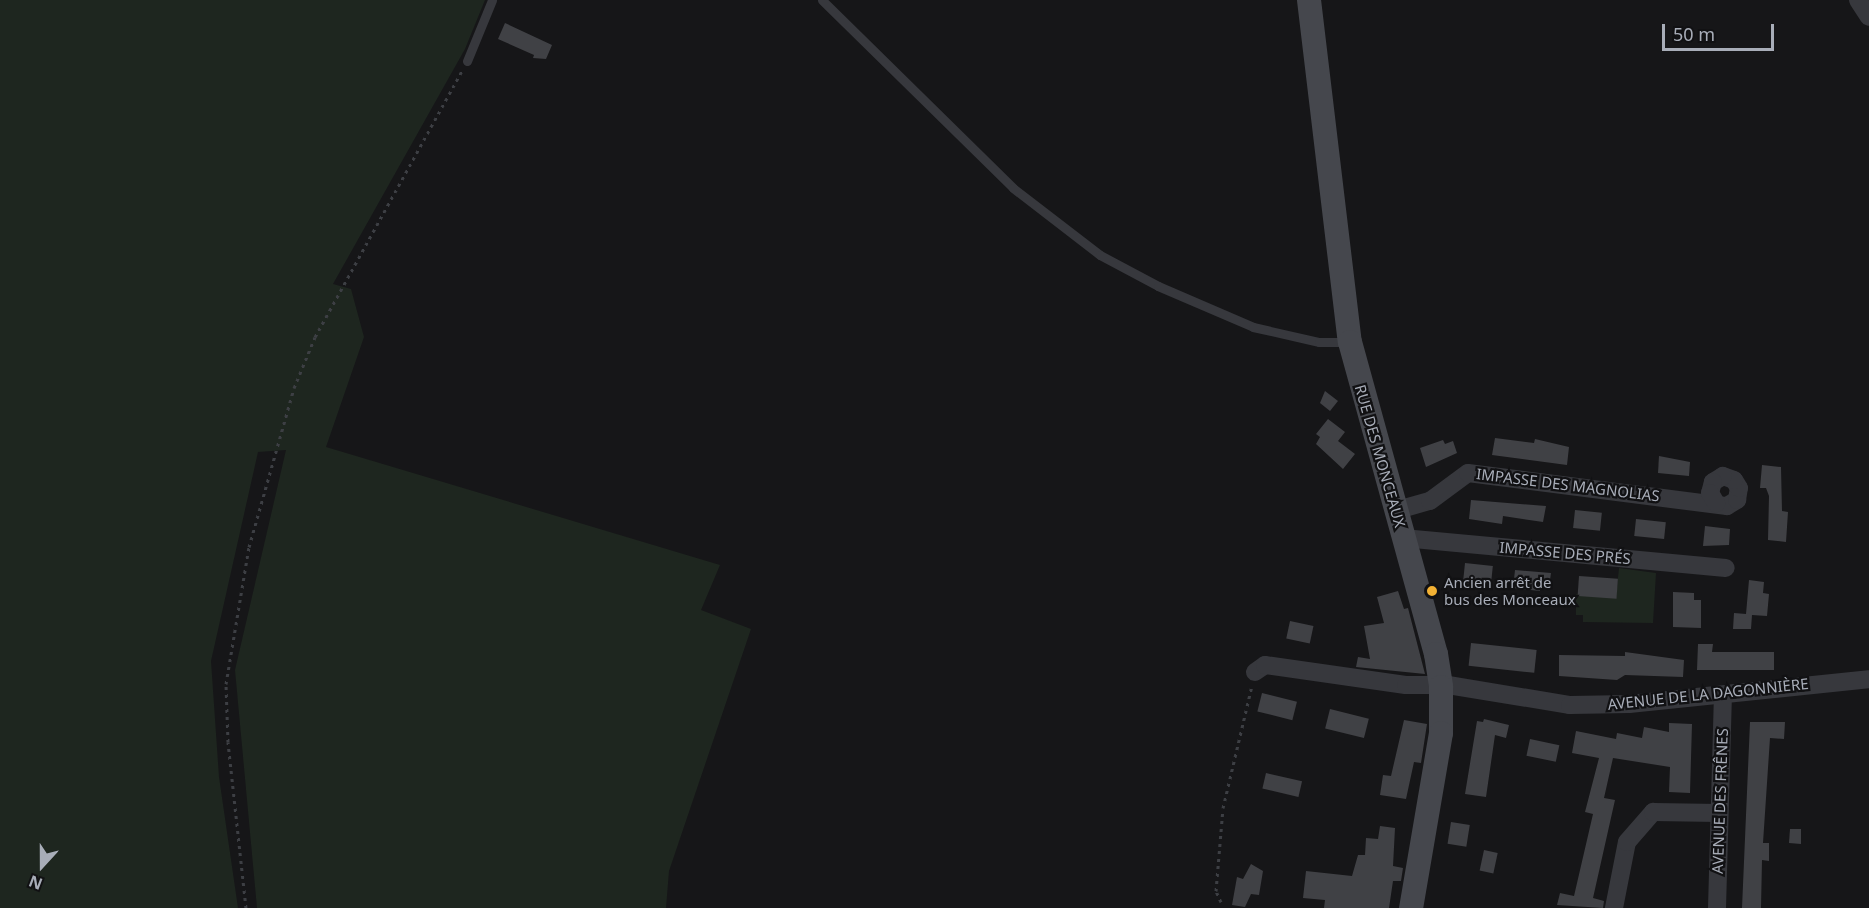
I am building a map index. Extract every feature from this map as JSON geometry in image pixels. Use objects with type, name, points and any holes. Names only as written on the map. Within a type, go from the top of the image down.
[{"type":"main road","name":"RUE DES MONCEAUX","points":[[1309,0],[1350,342],[1394,511],[1436,654],[1441,687],[1441,733],[1410,908]]},
{"type":"street","points":[[1858,0],[1869,17]]},
{"type":"street","name":"IMPASSE DES MAGNOLIAS","points":[[1394,511],[1430,501],[1468,473],[1716,503]]},
{"type":"street","name":"IMPASSE DES PRÉS","points":[[1403,538],[1726,568]]},
{"type":"street","name":"AVENUE DE LA DAGONNIÈRE","points":[[1255,672],[1265,665],[1362,680],[1441,687],[1570,705],[1629,704],[1869,679]]},
{"type":"street","name":"AVENUE DES FRÊNES","points":[[1717,908],[1723,694]]},
{"type":"street","points":[[1614,908],[1627,842],[1653,812],[1719,813]]},
{"type":"lane","points":[[467,61],[492,0]]},
{"type":"lane","points":[[822,0],[1013,188],[1100,255],[1158,286],[1253,327],[1319,342],[1350,342]]},
{"type":"path","points":[[246,908],[229,754],[226,684],[249,547],[294,388],[315,337],[467,61]]},
{"type":"path","points":[[1221,902],[1216,891],[1223,808],[1255,672]]},
{"type":"shaded area","points":[[0,0],[485,0],[465,49],[333,284],[351,289],[364,337],[326,447],[720,565],[701,610],[751,629],[669,871],[666,908],[257,908],[235,670],[286,450],[258,452],[211,661],[219,777],[238,908],[0,908]]},
{"type":"shaded area","points":[[1619,568],[1656,573],[1653,623],[1583,622],[1583,615],[1576,615],[1576,594],[1616,597]]},
{"type":"building","points":[[505,23],[552,45],[546,59],[533,58],[534,55],[498,39]]},
{"type":"building","points":[[1325,391],[1338,401],[1330,411],[1320,403]]},
{"type":"building","points":[[1328,419],[1345,432],[1338,441],[1355,454],[1343,469],[1316,444],[1320,437],[1316,434]]},
{"type":"building","points":[[1495,438],[1534,443],[1535,439],[1569,447],[1567,465],[1492,455]]},
{"type":"building","points":[[1443,440],[1445,444],[1453,441],[1457,453],[1426,467],[1420,448]]},
{"type":"building","points":[[1659,456],[1690,462],[1689,476],[1658,473]]},
{"type":"building","points":[[1762,465],[1781,467],[1782,511],[1788,512],[1786,542],[1768,540],[1769,496],[1766,488],[1760,488]]},
{"type":"building","points":[[1471,500],[1546,506],[1543,522],[1503,516],[1502,524],[1469,519]]},
{"type":"building","points":[[1575,510],[1602,513],[1600,531],[1573,528]]},
{"type":"building","points":[[1636,519],[1666,522],[1664,539],[1634,536]]},
{"type":"building","points":[[1705,526],[1730,529],[1729,545],[1703,546]]},
{"type":"building","points":[[1465,563],[1493,566],[1491,586],[1463,583]]},
{"type":"building","points":[[1515,570],[1551,573],[1549,587],[1540,587],[1540,591],[1513,588]]},
{"type":"building","points":[[1579,576],[1618,579],[1617,599],[1578,596]]},
{"type":"building","points":[[1749,580],[1764,582],[1763,593],[1769,594],[1767,616],[1752,615],[1751,629],[1733,629],[1734,613],[1746,614]]},
{"type":"building","points":[[1398,591],[1404,609],[1408,608],[1425,674],[1356,667],[1358,657],[1370,659],[1364,626],[1384,623],[1377,597]]},
{"type":"building","points":[[1673,592],[1694,593],[1694,600],[1701,600],[1701,628],[1673,627]]},
{"type":"building","points":[[1290,621],[1313,626],[1310,644],[1286,639]]},
{"type":"building","points":[[1471,643],[1537,650],[1534,673],[1469,666]]},
{"type":"building","points":[[1698,644],[1713,644],[1712,652],[1774,652],[1774,670],[1697,670]]},
{"type":"building","points":[[1625,652],[1684,660],[1683,677],[1625,675],[1617,680],[1559,676],[1559,655],[1625,656]]},
{"type":"building","points":[[1262,693],[1297,702],[1292,720],[1257,711]]},
{"type":"building","points":[[1330,709],[1369,719],[1364,738],[1325,728]]},
{"type":"building","points":[[1484,719],[1509,725],[1506,738],[1495,735],[1486,797],[1465,794],[1477,721],[1483,722]]},
{"type":"building","points":[[1404,720],[1427,724],[1421,763],[1414,762],[1406,799],[1380,795],[1383,775],[1391,776]]},
{"type":"building","points":[[1750,722],[1785,722],[1784,739],[1770,738],[1763,843],[1769,843],[1769,861],[1762,860],[1761,908],[1742,908]]},
{"type":"building","points":[[1669,723],[1692,724],[1690,793],[1669,792],[1670,767],[1613,758],[1604,798],[1615,800],[1593,898],[1604,901],[1603,908],[1557,905],[1560,893],[1574,896],[1593,814],[1585,812],[1599,758],[1572,753],[1576,731],[1616,739],[1617,733],[1642,738],[1644,727],[1669,732]]},
{"type":"building","points":[[1530,739],[1559,745],[1556,762],[1526,756]]},
{"type":"building","points":[[1266,773],[1302,781],[1298,797],[1262,789]]},
{"type":"building","points":[[1451,822],[1470,825],[1466,847],[1448,844]]},
{"type":"building","points":[[1380,826],[1395,828],[1393,866],[1403,868],[1401,881],[1393,881],[1389,908],[1324,908],[1325,900],[1303,898],[1306,871],[1352,876],[1358,855],[1365,855],[1366,838],[1378,839]]},
{"type":"building","points":[[1790,829],[1801,829],[1801,844],[1789,843]]},
{"type":"building","points":[[1484,850],[1498,853],[1493,873],[1480,871]]},
{"type":"building","points":[[1251,864],[1263,871],[1259,895],[1251,894],[1245,907],[1232,905],[1237,877],[1243,879]]},
{"type":"place","name":"Ancien arrêt de bus des Monceaux","points":[[1432,591]]}]
